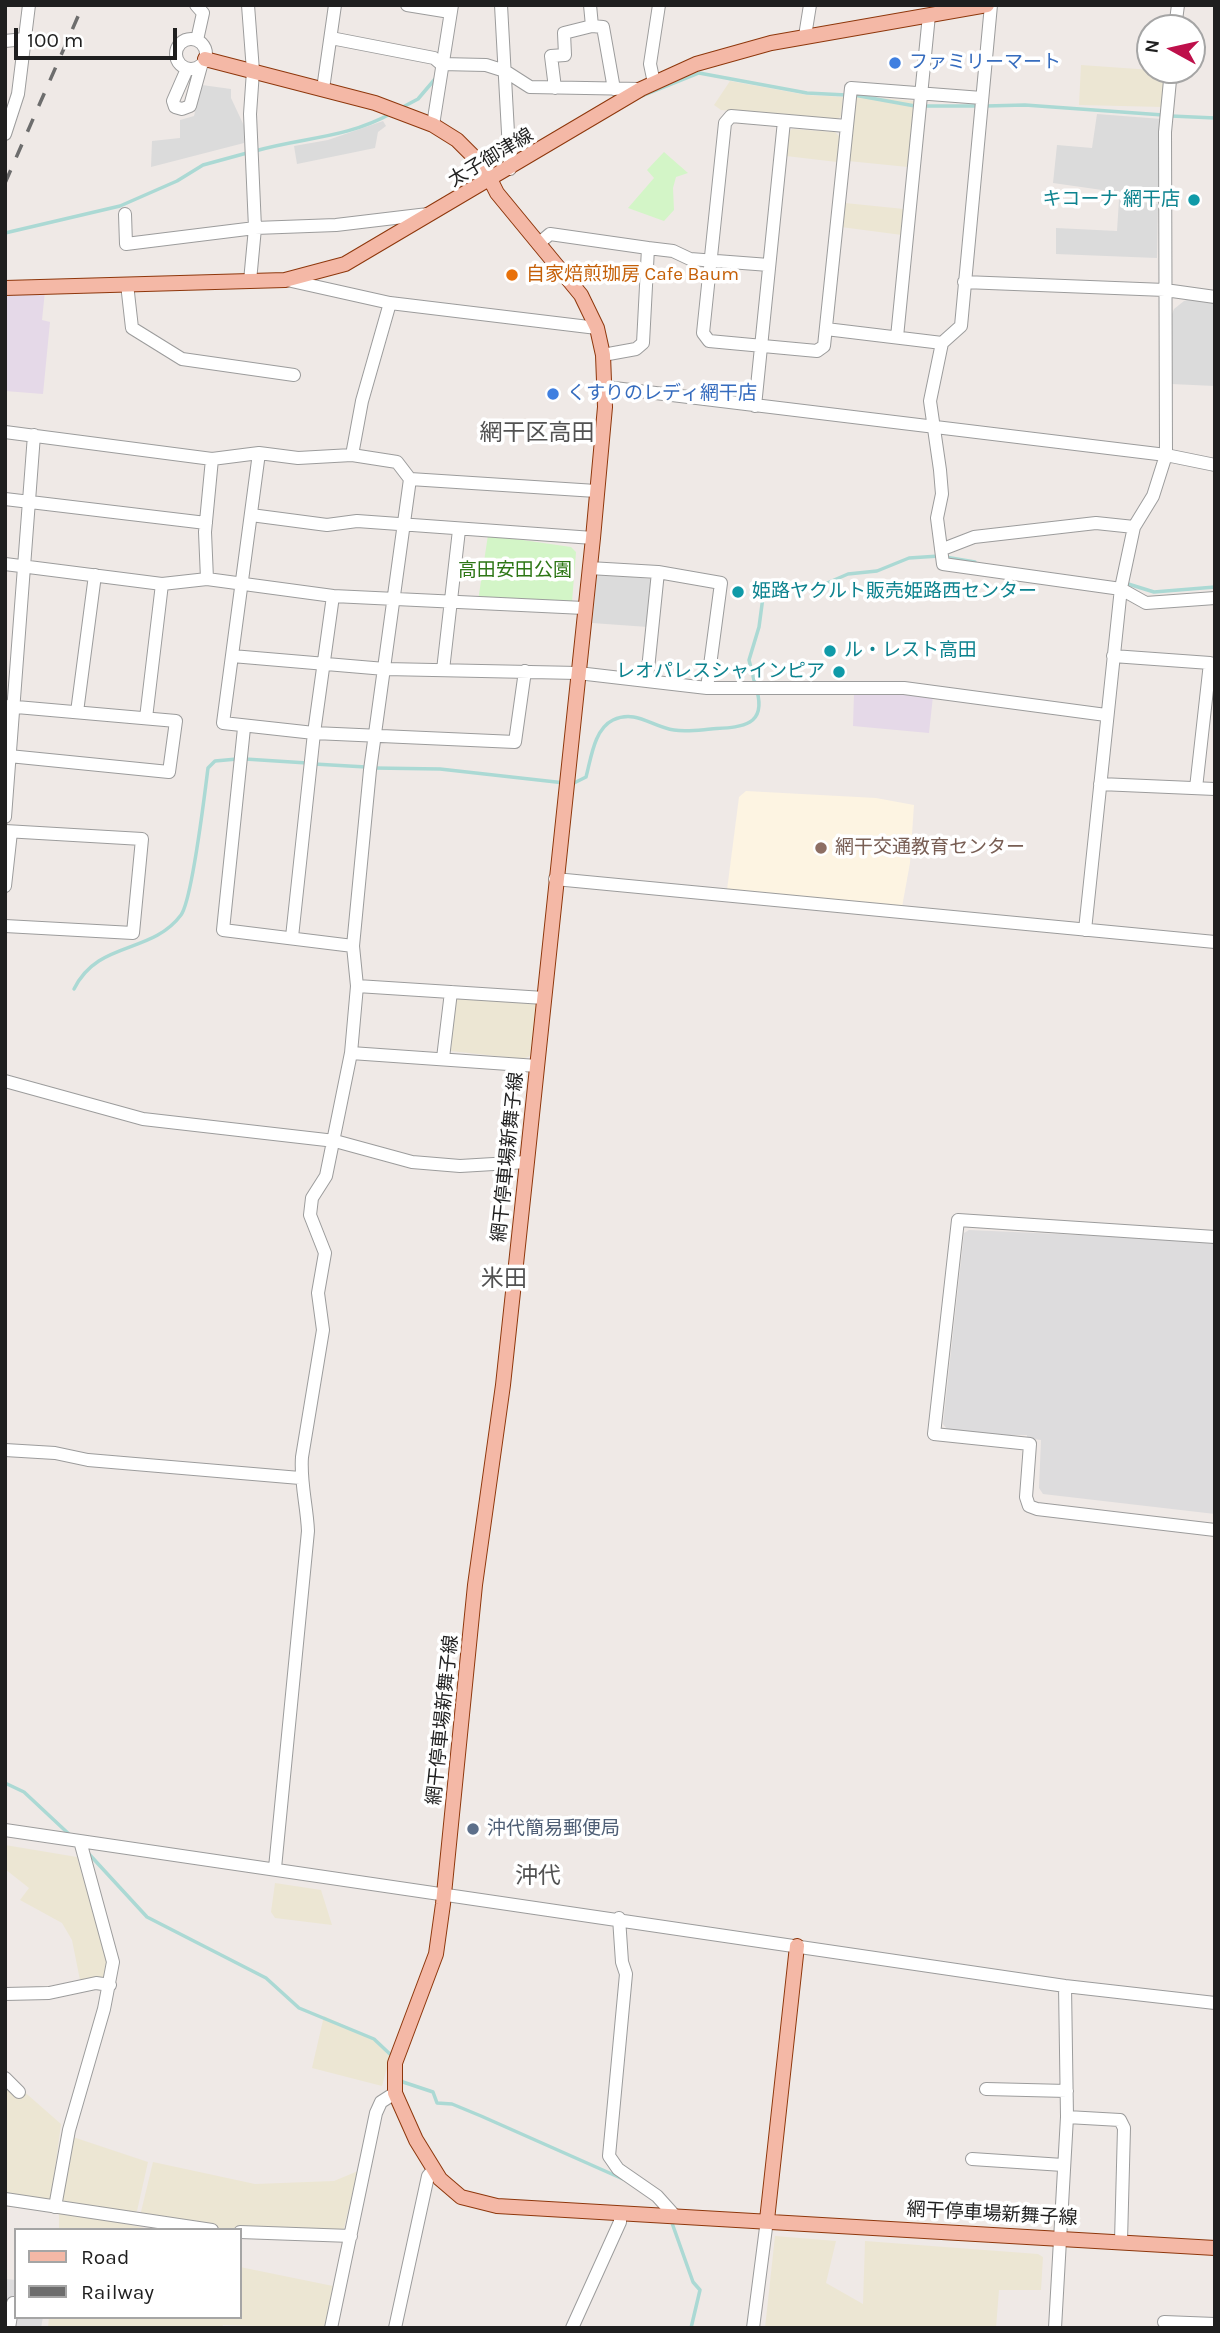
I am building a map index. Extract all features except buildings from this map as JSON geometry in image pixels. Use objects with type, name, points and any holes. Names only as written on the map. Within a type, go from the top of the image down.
[{"type":"main road","name":"太子御津線","points":[[5,288],[285,280],[345,264],[648,86],[696,64],[740,50],[805,36],[989,5]]},
{"type":"main road","name":"網干停車場新舞子線","points":[[203,62],[253,71],[382,105],[433,125],[476,157],[538,244],[581,295],[597,328],[603,355],[606,387],[593,538],[503,1385],[475,1586],[444,1893],[436,1954],[394,2063],[395,2093],[416,2140],[433,2170],[461,2197],[477,2203],[621,2214],[766,2220],[1215,2248]]},
{"type":"main road","points":[[766,2220],[797,1946]]},
{"type":"street","points":[[5,134],[29,5]]},
{"type":"street","points":[[196,5],[203,13],[197,40]]},
{"type":"street","points":[[248,5],[253,71],[250,114],[255,228],[250,281]]},
{"type":"street","points":[[323,89],[335,5]]},
{"type":"street","points":[[407,5],[451,8],[433,125]]},
{"type":"street","points":[[501,5],[510,169]]},
{"type":"street","points":[[590,5],[592,26]]},
{"type":"street","points":[[440,71],[486,65],[505,77],[530,87],[614,89],[648,86],[659,5]]},
{"type":"street","points":[[805,36],[810,5]]},
{"type":"street","points":[[989,5],[961,327],[942,343],[930,401],[936,428],[942,494],[937,518],[943,564],[1122,584],[1146,603],[1215,598]]},
{"type":"street","points":[[897,337],[929,15]]},
{"type":"street","points":[[555,88],[551,56],[565,55],[564,33],[592,26],[603,27],[614,89]]},
{"type":"street","points":[[331,38],[434,58],[440,71]]},
{"type":"street","points":[[5,41],[24,39]]},
{"type":"street","points":[[187,69],[177,59],[177,49],[187,39],[197,40],[206,50],[203,62],[190,106],[182,109],[175,107],[173,99],[187,69],[203,62]]},
{"type":"street","points":[[1085,930],[1122,584],[1134,527],[1153,496],[1166,455],[1165,132],[1170,84]]},
{"type":"street","points":[[846,126],[731,116],[725,122],[704,333],[709,341],[817,351],[824,346],[851,88],[982,97]]},
{"type":"street","points":[[755,405],[784,121]]},
{"type":"street","points":[[125,214],[126,244],[255,228],[336,225],[435,213]]},
{"type":"street","points":[[538,244],[550,234],[673,251],[690,259],[769,265]]},
{"type":"street","points":[[603,355],[636,349],[643,343],[648,248]]},
{"type":"street","points":[[285,280],[390,303],[597,328]]},
{"type":"street","points":[[964,282],[1165,290],[1215,297]]},
{"type":"street","points":[[127,284],[132,328],[182,359],[294,375]]},
{"type":"street","points":[[352,455],[362,401],[390,303]]},
{"type":"street","points":[[826,329],[942,343]]},
{"type":"street","points":[[606,387],[1166,455],[1215,465]]},
{"type":"street","points":[[5,432],[212,459],[259,453],[298,458],[352,455],[397,462],[410,479],[374,734],[353,946],[357,986],[351,1053],[335,1141],[326,1176],[312,1198],[310,1215],[325,1254],[318,1293],[323,1330],[305,1432],[300,1478],[306,1499],[308,1531],[275,1868]]},
{"type":"street","points":[[5,817],[9,707],[25,565],[27,502],[34,435]]},
{"type":"street","points":[[259,453],[223,723],[244,728],[314,733],[515,742],[525,671]]},
{"type":"street","points":[[207,579],[206,523],[212,459]]},
{"type":"street","points":[[410,479],[596,491]]},
{"type":"street","points":[[5,499],[206,523]]},
{"type":"street","points":[[251,515],[327,524],[357,521],[593,538]]},
{"type":"street","points":[[943,554],[974,537],[1097,523],[1134,527]]},
{"type":"street","points":[[443,670],[459,530]]},
{"type":"street","points":[[5,564],[162,584],[207,579],[241,586],[333,596],[584,608]]},
{"type":"street","points":[[589,568],[658,572],[721,583],[707,688]]},
{"type":"street","points":[[647,680],[658,572]]},
{"type":"street","points":[[77,712],[95,575]]},
{"type":"street","points":[[146,718],[162,584]]},
{"type":"street","points":[[292,937],[314,733],[333,596]]},
{"type":"street","points":[[232,656],[385,669],[578,673],[707,688],[904,688],[1106,715]]},
{"type":"street","points":[[1114,656],[1212,663],[1196,788]]},
{"type":"street","points":[[9,707],[176,720],[169,772],[9,756]]},
{"type":"street","points":[[244,728],[223,930],[353,946]]},
{"type":"street","points":[[1100,783],[1215,789]]},
{"type":"street","points":[[5,886],[8,832],[142,839],[133,933],[5,926]]},
{"type":"street","points":[[555,879],[1215,942]]},
{"type":"street","points":[[357,986],[544,998]]},
{"type":"street","points":[[443,1058],[451,992]]},
{"type":"street","points":[[351,1053],[537,1066]]},
{"type":"street","points":[[5,1081],[143,1119],[335,1141],[412,1162],[460,1166],[527,1162]]},
{"type":"street","points":[[1215,1237],[958,1220],[934,1434],[1030,1444],[1026,1497],[1029,1506],[1037,1509],[1215,1530]]},
{"type":"street","points":[[5,1450],[55,1453],[88,1460],[300,1478]]},
{"type":"street","points":[[5,1830],[619,1918],[1065,1986],[1215,2003]]},
{"type":"street","points":[[55,2207],[69,2130],[110,1985],[113,1962],[80,1841]]},
{"type":"street","points":[[619,1918],[622,1962],[626,1974],[610,2156],[618,2169],[657,2196],[675,2216]]},
{"type":"street","points":[[5,1994],[49,1993],[96,1983],[110,1985]]},
{"type":"street","points":[[1055,2328],[1067,2117],[1065,1986]]},
{"type":"street","points":[[5,2078],[19,2092]]},
{"type":"street","points":[[986,2089],[1066,2091]]},
{"type":"street","points":[[331,2328],[376,2113],[381,2102],[395,2093]]},
{"type":"street","points":[[1067,2117],[1120,2120],[1124,2128],[1121,2241]]},
{"type":"street","points":[[972,2159],[1063,2165]]},
{"type":"street","points":[[395,2328],[428,2176],[433,2170]]},
{"type":"street","points":[[5,2199],[198,2228]]},
{"type":"street","points":[[572,2328],[620,2222],[621,2214]]},
{"type":"street","points":[[753,2328],[766,2220]]},
{"type":"street","points":[[242,2232],[351,2236]]},
{"type":"street","points":[[9,2328],[10,2306]]},
{"type":"street","points":[[1164,2322],[1215,2324]]},
{"type":"shaded area","points":[[1081,65],[1136,69],[1136,84],[1165,84],[1163,107],[1079,105]]},
{"type":"shaded area","points":[[730,81],[807,95],[843,97],[841,116],[835,121],[721,110],[714,105]]},
{"type":"shaded area","points":[[202,85],[231,89],[231,98],[246,130],[244,143],[151,167],[152,141],[180,138],[180,120],[194,116]]},
{"type":"shaded area","points":[[856,96],[914,101],[908,167],[848,161]]},
{"type":"shaded area","points":[[1097,114],[1162,119],[1158,198],[1053,183],[1057,145],[1092,148]]},
{"type":"shaded area","points":[[383,121],[386,126],[378,132],[375,148],[297,164],[294,146],[328,140]]},
{"type":"shaded area","points":[[792,129],[835,132],[840,137],[837,162],[786,156],[788,133]]},
{"type":"shaded area","points":[[1119,200],[1158,204],[1157,258],[1056,254],[1056,228],[1117,231]]},
{"type":"shaded area","points":[[845,203],[904,209],[902,235],[841,227]]},
{"type":"shaded area","points":[[45,291],[42,320],[50,322],[43,394],[5,391],[5,298],[14,292]]},
{"type":"shaded area","points":[[1197,297],[1215,300],[1215,386],[1171,384],[1170,319],[1174,309],[1184,301]]},
{"type":"shaded area","points":[[597,574],[653,579],[648,627],[592,623]]},
{"type":"shaded area","points":[[904,692],[933,696],[929,733],[853,726],[854,693]]},
{"type":"shaded area","name":"網干交通教育センター","points":[[746,791],[876,798],[914,805],[910,863],[902,907],[727,890],[739,797]]},
{"type":"shaded area","points":[[460,997],[537,1004],[530,1056],[522,1059],[451,1051],[454,1000]]},
{"type":"shaded area","points":[[969,1230],[1215,1241],[1215,1514],[1043,1494],[1039,1488],[1041,1440],[1027,1438],[1027,1435],[987,1435],[947,1429],[943,1424],[964,1233]]},
{"type":"shaded area","points":[[5,1845],[77,1857],[108,1965],[105,1979],[80,1980],[72,1940],[62,1923],[20,1900],[29,1888],[5,1869]]},
{"type":"shaded area","points":[[275,1883],[321,1890],[332,1925],[275,1918],[271,1912]]},
{"type":"shaded area","points":[[324,2016],[372,2038],[390,2057],[382,2086],[312,2068]]},
{"type":"shaded area","points":[[12,2081],[61,2124],[51,2201],[5,2193],[5,2090]]},
{"type":"shaded area","points":[[70,2136],[148,2162],[137,2211],[132,2214],[61,2203]]},
{"type":"shaded area","points":[[153,2162],[255,2184],[334,2181],[358,2171],[343,2232],[197,2228],[140,2216]]},
{"type":"shaded area","points":[[59,2212],[145,2228],[59,2228]]},
{"type":"shaded area","points":[[775,2236],[836,2241],[826,2283],[863,2304],[865,2241],[1038,2254],[1043,2257],[1041,2290],[999,2290],[996,2328],[765,2328]]},
{"type":"shaded area","points":[[242,2267],[333,2286],[324,2328],[223,2325],[222,2328],[48,2328],[49,2319],[242,2319]]},
{"type":"shaded area","points":[[5,2279],[14,2280],[14,2319],[43,2319],[41,2328],[5,2328]]},
{"type":"green space","points":[[664,152],[688,173],[676,177],[673,188],[674,210],[664,221],[628,208],[654,178],[647,170]]},
{"type":"green space","name":"高田安田公園","points":[[488,535],[571,547],[576,552],[572,602],[478,601]]},
{"type":"waterway","points":[[637,98],[699,73],[807,93],[846,95]]},
{"type":"waterway","points":[[401,108],[418,99],[435,79]]},
{"type":"waterway","points":[[854,95],[915,106]]},
{"type":"waterway","points":[[986,106],[1025,105],[1163,115]]},
{"type":"waterway","points":[[923,106],[978,106]]},
{"type":"waterway","points":[[255,151],[341,133],[375,122],[392,113]]},
{"type":"waterway","points":[[1171,116],[1215,118]]},
{"type":"waterway","points":[[5,233],[120,206],[177,181],[203,165],[247,153]]},
{"type":"waterway","points":[[755,684],[749,660],[759,627],[763,597],[775,590],[818,587],[848,574],[877,571],[909,558],[939,556],[975,562]]},
{"type":"waterway","points":[[1125,583],[1154,592],[1215,587]]},
{"type":"waterway","points":[[572,784],[586,777],[597,737],[613,720],[621,717],[637,718],[683,731],[740,726],[754,719],[758,712],[757,691]]},
{"type":"waterway","points":[[74,989],[84,973],[97,962],[155,937],[169,928],[181,915],[194,868],[208,768],[215,761],[237,759]]},
{"type":"waterway","points":[[245,759],[307,763]]},
{"type":"waterway","points":[[314,764],[366,767]]},
{"type":"waterway","points":[[374,768],[440,769],[565,783]]},
{"type":"waterway","points":[[5,1783],[24,1792],[71,1836]]},
{"type":"waterway","points":[[89,1854],[147,1917],[266,1978],[299,2008],[374,2039],[392,2056]]},
{"type":"waterway","points":[[399,2078],[403,2082],[433,2092],[437,2103],[452,2104],[623,2179]]},
{"type":"waterway","points":[[672,2223],[693,2282],[700,2290],[691,2328]]},
{"type":"railway","points":[[5,183],[83,5]]},
{"type":"place","name":"ファミリーマート","points":[[895,63]]},
{"type":"place","name":"キコーナ 網干店","points":[[1194,200]]},
{"type":"place","name":"自家焙煎珈房 Cafe Baum","points":[[512,275]]},
{"type":"place","name":"くすりのレディ網干店","points":[[553,394]]},
{"type":"place","name":"姫路ヤクルト販売姫路西センター","points":[[738,592]]},
{"type":"place","name":"ル・レスト高田","points":[[830,651]]},
{"type":"place","name":"レオパレスシャインピア","points":[[839,672]]},
{"type":"place","name":"網干交通教育センター","points":[[821,848]]},
{"type":"place","name":"沖代簡易郵便局","points":[[473,1829]]},
{"type":"district","name":"網干区高田","points":[[537,433]]},
{"type":"district","name":"米田","points":[[504,1279]]},
{"type":"district","name":"沖代","points":[[538,1876]]}]
